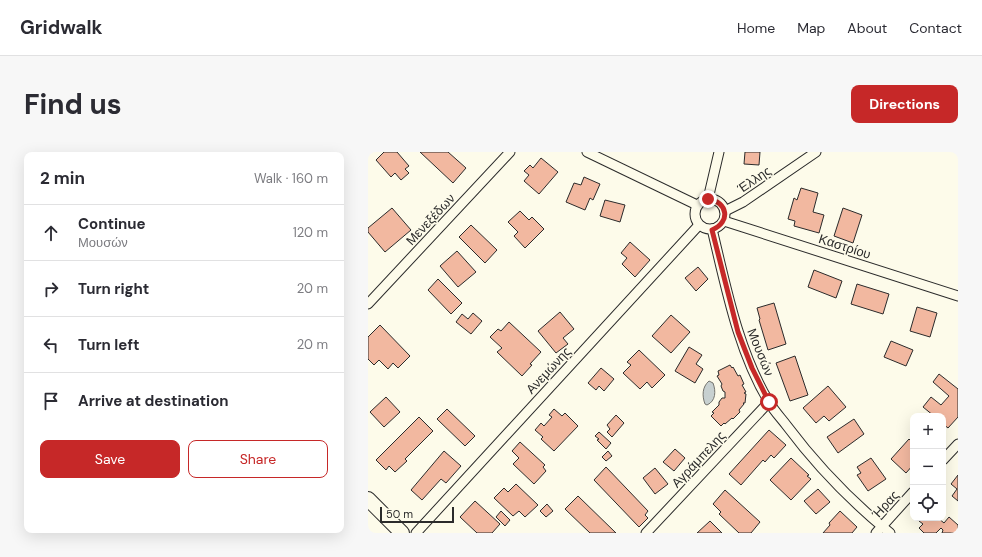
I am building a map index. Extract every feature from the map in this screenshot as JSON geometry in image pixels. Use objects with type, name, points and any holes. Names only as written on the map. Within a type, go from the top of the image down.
[{"type":"main road","points":[[368,499],[402,533]]},
{"type":"street","name":"Μενεξέδων","points":[[368,304],[510,152]]},
{"type":"street","points":[[587,152],[697,205]]},
{"type":"street","points":[[708,199],[719,152]]},
{"type":"street","name":"Έλλης","points":[[725,211],[743,202],[816,152]]},
{"type":"street","points":[[708,199],[715,200],[721,204],[725,211],[724,221],[712,230],[705,229],[699,225],[695,219],[697,205],[708,199]]},
{"type":"street","name":"Καστρίου","points":[[724,221],[958,296]]},
{"type":"street","name":"Ανεμώνης","points":[[416,533],[699,225]]},
{"type":"street","name":"Μουσών","points":[[712,230],[738,332],[752,368],[769,402],[805,449],[879,530],[890,533]]},
{"type":"street","name":"Αγράμπελης","points":[[646,533],[769,402]]},
{"type":"street","points":[[946,457],[958,444]]},
{"type":"street","name":"Ήρας","points":[[879,530],[910,495]]},
{"type":"shaded area","points":[[709,381],[713,383],[715,392],[714,398],[707,405],[704,401],[703,392]]},
{"type":"building","points":[[384,152],[397,152],[409,166],[405,169],[409,173],[401,180],[395,173],[391,177],[376,160]]},
{"type":"building","points":[[420,152],[448,152],[466,168],[453,183]]},
{"type":"building","points":[[745,152],[760,152],[759,165],[744,164]]},
{"type":"building","points":[[541,158],[558,172],[539,194],[524,181],[529,175],[524,171],[530,165],[533,168]]},
{"type":"building","points":[[584,177],[600,184],[593,200],[590,198],[585,210],[566,202],[574,183],[581,185]]},
{"type":"building","points":[[801,188],[818,193],[813,212],[824,215],[819,233],[794,226],[795,221],[788,219],[794,198],[797,200]]},
{"type":"building","points":[[605,200],[625,205],[620,222],[600,216]]},
{"type":"building","points":[[392,208],[411,230],[385,252],[368,232],[368,228]]},
{"type":"building","points":[[843,208],[862,215],[853,243],[834,236]]},
{"type":"building","points":[[520,211],[529,220],[532,217],[544,229],[525,248],[514,236],[518,232],[508,222]]},
{"type":"building","points":[[471,225],[497,250],[485,263],[459,237]]},
{"type":"building","points":[[630,242],[650,260],[635,277],[622,264],[627,258],[621,253]]},
{"type":"building","points":[[457,251],[476,272],[458,287],[440,266]]},
{"type":"building","points":[[698,267],[708,279],[696,291],[685,278]]},
{"type":"building","points":[[814,270],[842,281],[836,298],[808,287]]},
{"type":"building","points":[[438,279],[462,303],[451,314],[428,290]]},
{"type":"building","points":[[857,284],[889,294],[883,314],[851,304]]},
{"type":"building","points":[[774,303],[786,344],[768,350],[757,308]]},
{"type":"building","points":[[917,307],[937,313],[930,337],[910,331]]},
{"type":"building","points":[[560,312],[574,329],[563,338],[568,344],[556,353],[538,331]]},
{"type":"building","points":[[473,313],[482,321],[471,334],[456,322],[462,314],[468,319]]},
{"type":"building","points":[[671,315],[690,332],[671,353],[652,336]]},
{"type":"building","points":[[509,322],[541,352],[522,376],[497,352],[502,348],[490,337],[498,329],[501,331]]},
{"type":"building","points":[[380,325],[410,356],[398,368],[393,363],[388,369],[379,360],[374,365],[368,359],[368,337]]},
{"type":"building","points":[[891,341],[913,350],[906,366],[884,357]]},
{"type":"building","points":[[689,347],[702,355],[696,364],[703,369],[695,383],[675,371]]},
{"type":"building","points":[[639,350],[665,375],[652,388],[647,382],[640,389],[623,373],[631,365],[627,362]]},
{"type":"building","points":[[795,356],[808,395],[790,401],[776,363]]},
{"type":"building","points":[[730,365],[732,368],[733,367],[738,376],[740,375],[744,384],[742,385],[746,392],[744,393],[746,394],[745,403],[743,403],[744,404],[739,410],[740,412],[733,419],[732,418],[721,426],[711,416],[714,413],[712,412],[719,405],[722,398],[725,398],[725,392],[723,391],[721,386],[722,384],[717,376],[719,375],[718,371]]},
{"type":"building","points":[[601,368],[614,379],[604,391],[599,386],[596,390],[588,383]]},
{"type":"building","points":[[939,374],[958,389],[958,417],[948,428],[946,426],[946,413],[930,413],[923,407],[931,397],[941,405],[949,396],[933,382]]},
{"type":"building","points":[[828,386],[846,407],[829,421],[824,416],[816,423],[803,408]]},
{"type":"building","points":[[386,397],[400,412],[384,427],[370,412]]},
{"type":"building","points":[[447,409],[475,436],[465,446],[437,419]]},
{"type":"building","points":[[554,409],[562,416],[565,413],[578,426],[554,451],[541,439],[543,437],[535,430],[541,423],[544,426],[552,417],[549,415]]},
{"type":"building","points":[[616,415],[624,423],[612,437],[607,432],[610,429],[607,425]]},
{"type":"building","points":[[419,417],[433,431],[405,459],[407,461],[395,472],[389,466],[386,470],[376,460]]},
{"type":"building","points":[[854,419],[864,434],[838,453],[827,437]]},
{"type":"building","points":[[769,430],[786,445],[774,458],[771,455],[765,462],[763,460],[741,485],[729,474]]},
{"type":"building","points":[[599,432],[611,443],[606,449],[595,436]]},
{"type":"building","points":[[909,439],[910,468],[906,473],[891,459]]},
{"type":"building","points":[[520,442],[545,465],[543,467],[546,471],[534,484],[513,464],[519,458],[512,451]]},
{"type":"building","points":[[675,449],[685,458],[674,471],[663,462]]},
{"type":"building","points":[[444,451],[461,466],[446,483],[441,479],[422,500],[411,490]]},
{"type":"building","points":[[608,451],[612,456],[606,461],[602,457]]},
{"type":"building","points":[[791,458],[809,475],[807,476],[811,479],[791,500],[770,480]]},
{"type":"building","points":[[871,458],[886,479],[868,491],[857,475],[861,473],[857,467]]},
{"type":"building","points":[[606,467],[648,511],[645,515],[648,518],[639,527],[594,480]]},
{"type":"building","points":[[655,468],[668,484],[655,494],[643,478]]},
{"type":"building","points":[[958,475],[958,501],[952,496],[957,489],[951,484]]},
{"type":"building","points":[[516,484],[538,505],[525,517],[519,511],[513,516],[494,498],[504,488],[508,492]]},
{"type":"building","points":[[818,489],[830,502],[816,514],[804,501]]},
{"type":"building","points":[[725,490],[760,522],[751,533],[739,533],[719,514],[721,512],[713,504]]},
{"type":"building","points":[[578,496],[616,533],[590,533],[565,509]]},
{"type":"building","points":[[475,501],[500,524],[492,533],[477,533],[460,517]]},
{"type":"building","points":[[547,504],[553,511],[546,517],[540,511]]},
{"type":"building","points":[[501,511],[510,520],[505,526],[496,517]]},
{"type":"building","points":[[840,511],[857,527],[852,533],[823,533],[830,525],[829,523]]},
{"type":"building","points":[[949,517],[958,525],[958,533],[942,533],[943,530],[941,528],[936,533],[924,533],[919,528],[923,524],[919,521],[942,521],[944,523]]},
{"type":"building","points":[[710,521],[722,533],[697,533]]},
{"type":"route","points":[[708,199],[715,200],[721,204],[725,211],[724,221],[712,230],[738,332],[752,368],[769,402]]}]
